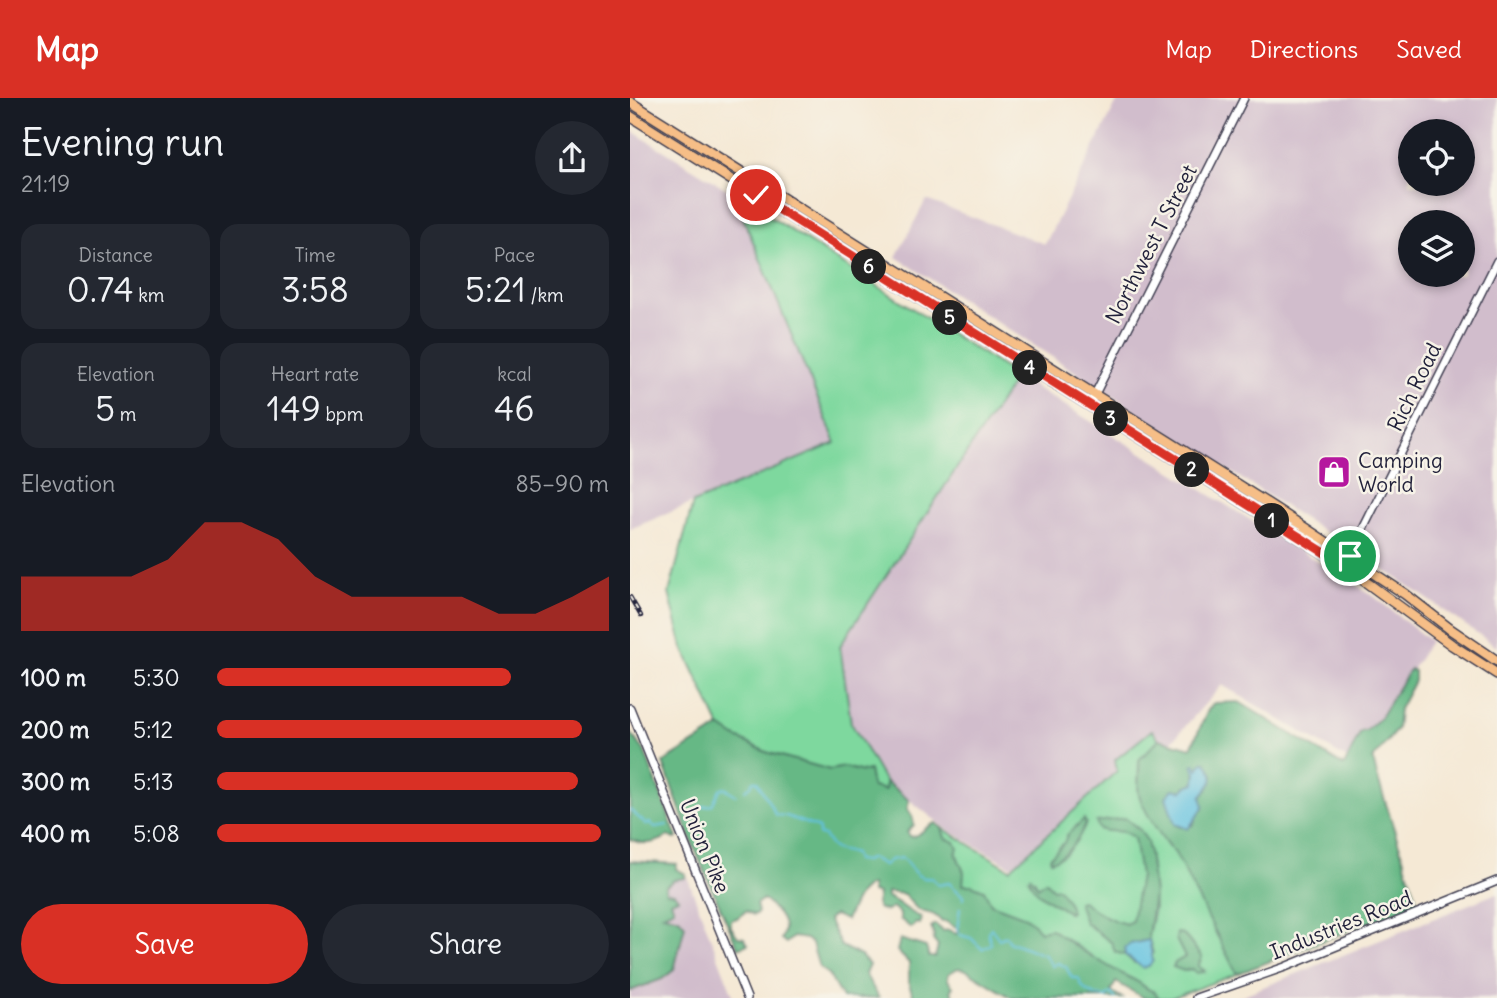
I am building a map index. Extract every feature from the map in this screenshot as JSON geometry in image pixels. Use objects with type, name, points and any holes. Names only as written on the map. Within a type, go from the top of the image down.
[{"type":"main road","points":[[630,102],[1350,556],[1497,661]]},
{"type":"main road","points":[[630,116],[1344,565],[1452,645],[1497,674]]},
{"type":"street","name":"Northwest T Street","points":[[1089,405],[1244,98]]},
{"type":"street","name":"Rich Road","points":[[1344,565],[1497,261]]},
{"type":"street","name":"Union Pike","points":[[630,708],[747,998]]},
{"type":"street","name":"Industries Road","points":[[1196,998],[1286,967],[1497,881]]},
{"type":"shaded area","points":[[1119,98],[1497,98],[1497,647],[1406,584],[896,257],[926,200],[1045,244]]},
{"type":"shaded area","points":[[630,130],[733,193],[837,443],[630,529]]},
{"type":"shaded area","points":[[1017,376],[1372,595],[1430,641],[1354,763],[1222,685],[1173,740],[1011,866],[948,830],[886,782],[851,723],[840,646]]},
{"type":"shaded area","points":[[630,870],[686,874],[734,998],[630,998]]},
{"type":"shaded area","points":[[1497,893],[1497,998],[1236,998]]},
{"type":"green space","points":[[733,193],[1017,376],[840,646],[851,723],[885,782],[886,790],[872,787],[869,771],[844,767],[830,770],[766,752],[720,727],[683,648],[669,593],[693,503],[836,443]]},
{"type":"green space","points":[[1410,669],[1414,671],[1414,681],[1399,709],[1397,729],[1373,759],[1418,904],[1237,974],[1175,853],[1160,834],[1141,801],[1138,791],[1139,760],[1159,739],[1191,748],[1208,710],[1214,703],[1239,702],[1344,766],[1361,731],[1366,731],[1379,719]],"holes":[[[1206,762],[1213,775],[1209,787],[1200,799],[1203,809],[1193,825],[1180,827],[1175,824],[1167,796],[1173,789],[1183,791],[1186,786],[1196,783],[1195,764],[1198,769]]]},
{"type":"green space","points":[[720,727],[766,752],[830,770],[844,767],[863,772],[869,770],[872,787],[885,790],[886,782],[909,800],[907,810],[914,825],[907,832],[911,837],[936,823],[942,828],[945,838],[955,842],[958,848],[956,854],[964,872],[963,885],[984,890],[991,904],[1026,917],[1040,931],[1051,929],[1092,957],[1155,992],[1159,998],[1144,998],[1116,982],[1111,991],[1122,998],[1012,998],[966,970],[958,968],[948,974],[948,980],[953,987],[953,998],[914,998],[909,984],[909,963],[897,951],[900,939],[926,947],[929,957],[935,957],[938,946],[933,940],[931,927],[935,924],[943,931],[949,930],[956,934],[959,930],[945,921],[942,922],[935,915],[918,910],[904,894],[887,892],[887,897],[921,917],[920,924],[916,923],[911,928],[900,919],[900,914],[893,907],[887,911],[879,909],[876,904],[878,894],[872,892],[871,885],[859,895],[846,920],[834,915],[828,919],[841,946],[861,956],[869,965],[865,974],[879,998],[842,998],[828,974],[819,967],[812,944],[806,939],[793,937],[786,943],[781,939],[784,933],[783,922],[763,899],[756,904],[758,912],[754,915],[746,911],[731,920],[731,927],[738,937],[744,938],[748,944],[738,948],[693,845],[663,763]]},
{"type":"green space","points":[[1152,730],[1159,739],[1139,760],[1138,792],[1168,847],[1175,852],[1237,974],[1171,998],[1159,998],[1140,983],[1114,971],[1051,929],[1040,931],[1026,917],[991,904],[963,885],[955,842],[945,838],[942,828],[1010,869],[1117,771],[1115,760]],"holes":[[[1116,829],[1140,830],[1149,852],[1153,882],[1154,908],[1148,936],[1153,953],[1134,963],[1125,955],[1115,952],[1112,943],[1085,923],[1079,903],[1082,901],[1092,909],[1120,922],[1126,924],[1132,921],[1138,891],[1140,858],[1135,839],[1127,832]],[[1029,879],[1035,880],[1038,887],[1062,897],[1069,904],[1069,913],[1052,902]],[[1176,939],[1187,939],[1202,957],[1198,966],[1204,970],[1184,971],[1173,967],[1185,957]]]},
{"type":"green space","points":[[630,732],[644,750],[677,838],[675,839],[668,836],[659,841],[645,843],[630,839]]},
{"type":"green space","points":[[1125,818],[1140,830],[1147,841],[1154,895],[1149,940],[1130,944],[1125,948],[1125,955],[1115,952],[1112,943],[1085,922],[1078,902],[1082,901],[1114,920],[1126,924],[1132,921],[1140,876],[1134,838],[1124,832],[1099,829],[1096,822]]},
{"type":"green space","points":[[1084,819],[1086,823],[1072,846],[1051,861],[1050,857],[1064,843],[1067,835]]},
{"type":"green space","points":[[630,861],[677,864],[676,869],[686,874],[685,878],[674,880],[665,887],[666,892],[674,893],[678,898],[671,901],[674,909],[663,914],[679,918],[685,925],[674,970],[662,979],[630,991]]},
{"type":"green space","points":[[1030,876],[1038,887],[1045,881],[1053,889],[1058,888],[1071,912],[1040,894],[1032,885]]},
{"type":"green space","points":[[1177,933],[1183,934],[1202,957],[1198,966],[1204,972],[1195,973],[1192,969],[1184,971],[1173,967],[1185,957],[1176,939]]},
{"type":"water","points":[[1203,762],[1210,768],[1213,777],[1201,797],[1204,806],[1188,829],[1175,824],[1166,797],[1173,789],[1182,791],[1195,783],[1196,773],[1192,765],[1195,764],[1198,769]]},
{"type":"water","points":[[1149,940],[1153,961],[1143,968],[1125,955],[1125,948],[1130,944]]},
{"type":"waterway","points":[[745,790],[753,781],[757,781],[776,815],[816,827],[819,835],[824,836],[834,849],[854,854],[856,860],[865,861],[871,858],[884,865],[890,860],[902,858],[918,875],[932,878],[938,885],[949,883],[963,899]]},
{"type":"waterway","points":[[689,821],[700,807],[712,805],[720,789],[725,788],[736,795]]},
{"type":"waterway","points":[[630,810],[646,824],[650,823],[655,827],[667,825]]},
{"type":"waterway","points":[[960,908],[957,930],[960,935],[971,938],[982,949],[991,944],[988,932],[991,928],[999,939],[1006,936],[1010,943],[1045,955],[1052,966],[1058,963],[1066,967],[1072,978],[1078,978],[1087,991],[1103,997],[1111,993],[1115,998]]},
{"type":"railway","points":[[630,597],[641,616]]},
{"type":"place","name":"Camping World","points":[[1334,472]]},
{"type":"route","points":[[756,195],[1344,565],[1350,556]]}]
